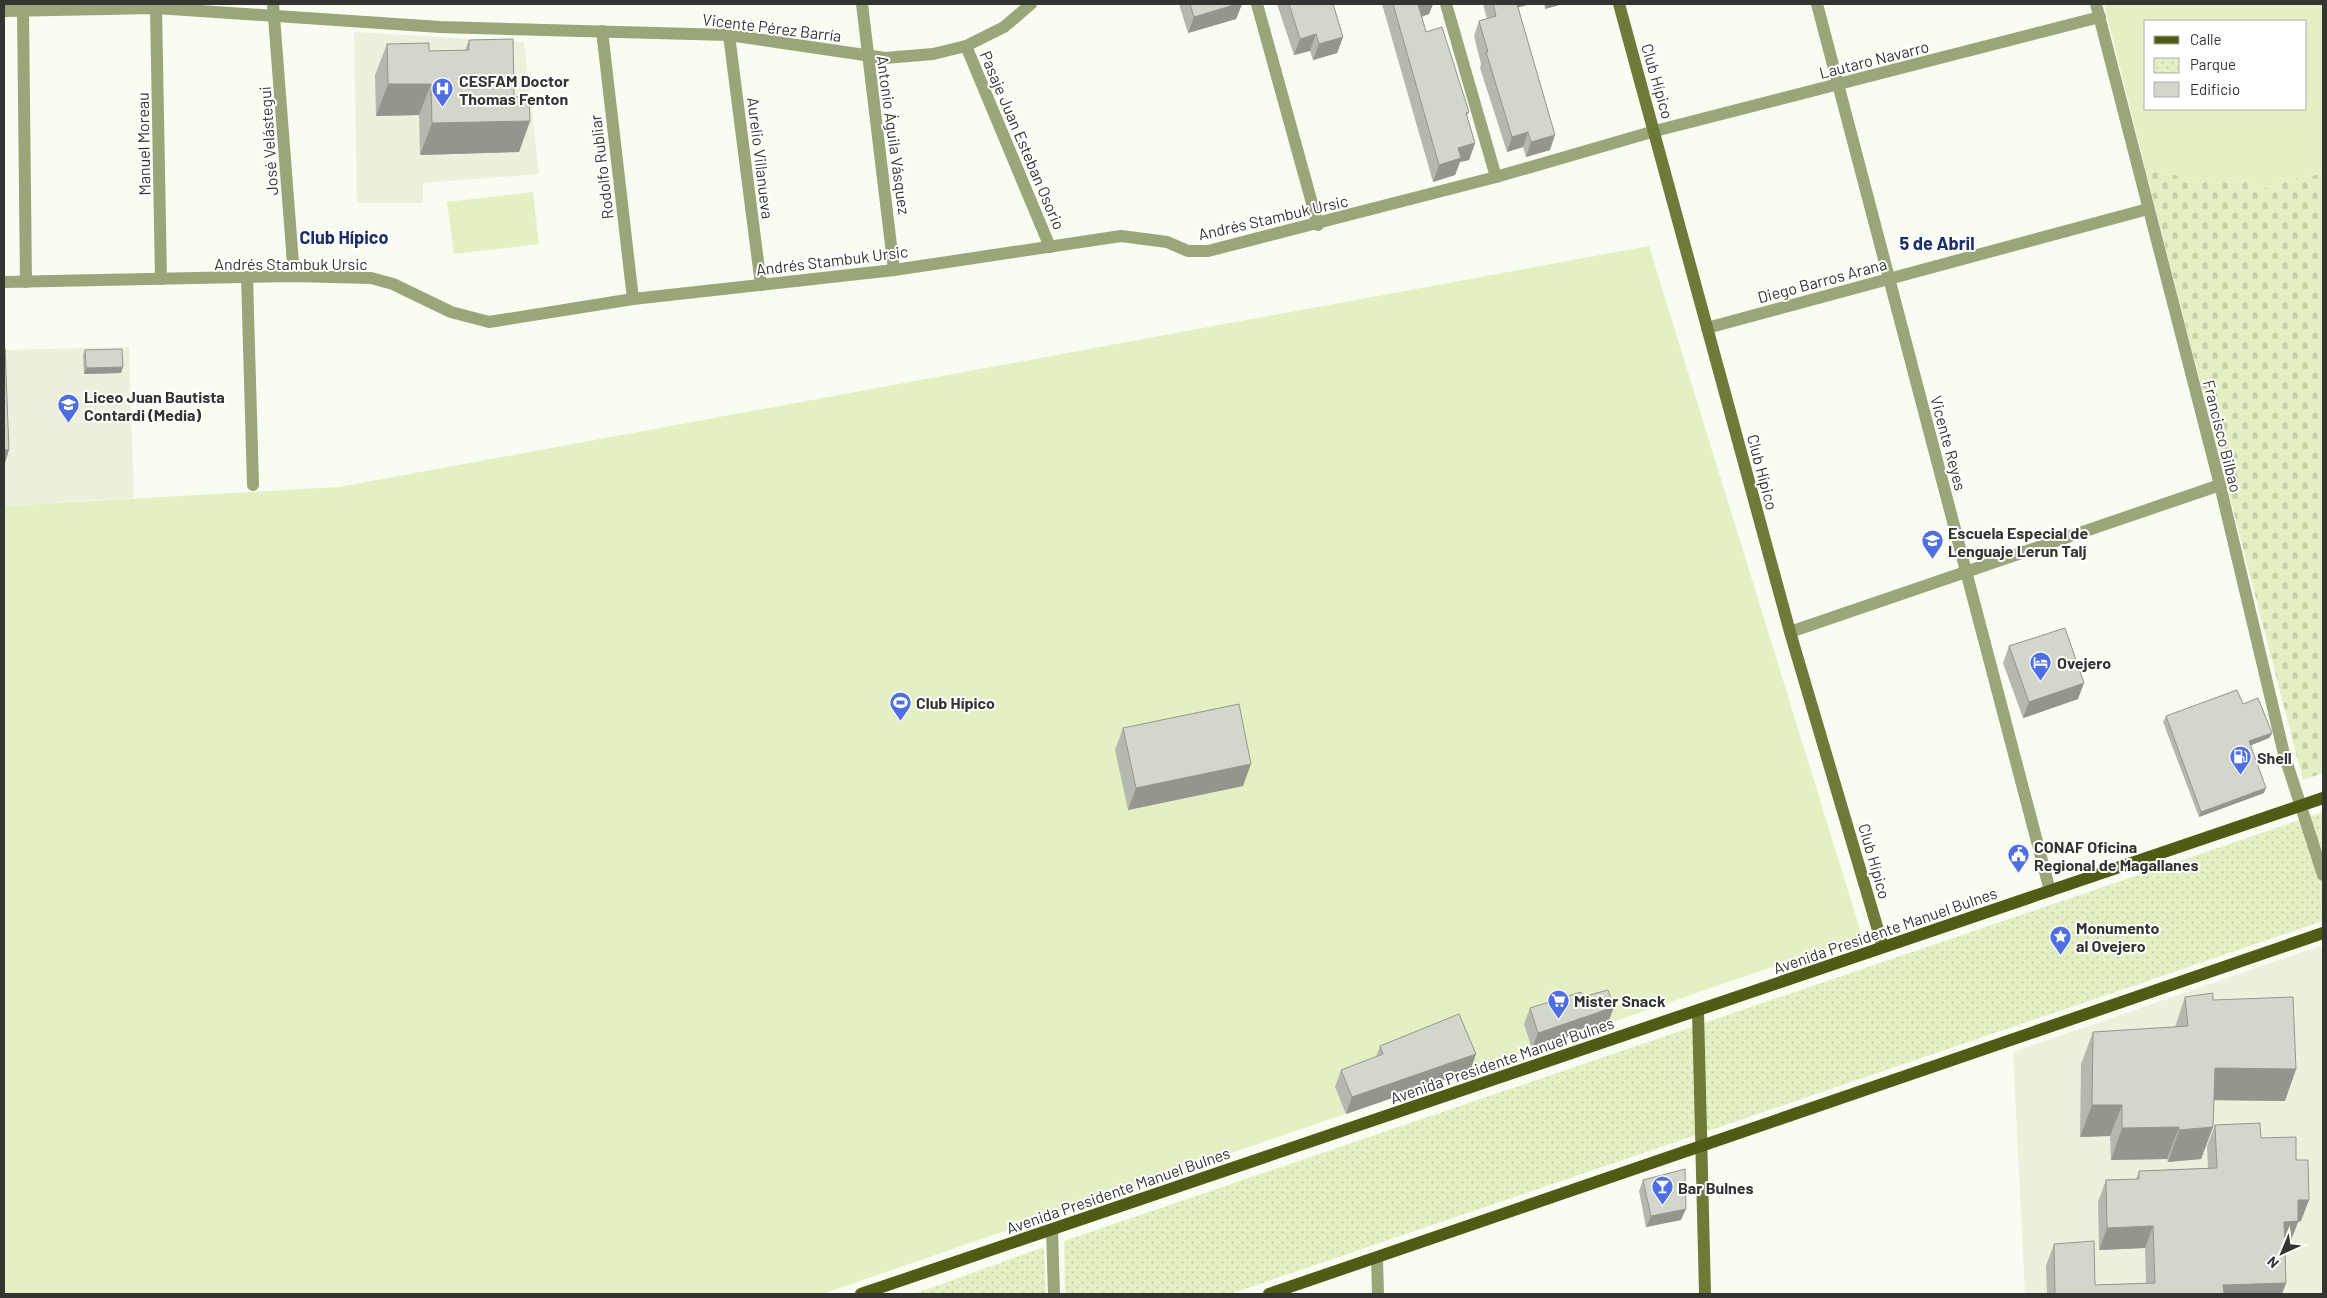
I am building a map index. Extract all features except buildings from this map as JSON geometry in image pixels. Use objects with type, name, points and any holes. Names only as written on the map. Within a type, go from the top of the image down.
[{"type":"main road","name":"Avenida Presidente Manuel Bulnes","points":[[861,1294],[2323,798]]},
{"type":"main road","points":[[1269,1294],[1377,1259],[2323,933]]},
{"type":"street","name":"José Velástegui","points":[[272,4],[275,17],[294,276]]},
{"type":"street","name":"Antonio Águila Vásquez","points":[[862,4],[866,55],[894,270]]},
{"type":"street","name":"Vicente Pérez Barría","points":[[4,11],[156,8],[440,27],[729,35],[866,55],[898,57],[933,54],[966,46],[1004,27],[1031,4]]},
{"type":"street","points":[[1257,4],[1318,225]]},
{"type":"street","points":[[1446,4],[1496,177]]},
{"type":"street","name":"Club Hípico","points":[[1619,4],[1790,632],[1883,947]]},
{"type":"street","name":"Vicente Reyes","points":[[1817,4],[2050,891]]},
{"type":"street","name":"Francisco Bilbao","points":[[2096,4],[2220,485],[2284,754],[2299,806],[2323,875]]},
{"type":"street","name":"Manuel Moreau","points":[[156,8],[162,279]]},
{"type":"street","points":[[23,11],[26,282]]},
{"type":"street","name":"Lautaro Navarro","points":[[1655,131],[2100,17]]},
{"type":"street","name":"Rodolfo Rubliar","points":[[602,30],[633,299]]},
{"type":"street","name":"Aurelio Villanueva","points":[[729,35],[761,285]]},
{"type":"street","name":"Pasaje Juan Esteban Osorio","points":[[966,46],[1050,247]]},
{"type":"street","name":"Andrés Stambuk Ursic","points":[[4,282],[294,276],[371,278],[386,282],[451,312],[489,322],[633,299],[894,270],[1121,236],[1167,242],[1188,251],[1208,252],[1318,225],[1496,177],[1655,131]]},
{"type":"street","name":"Diego Barros Arana","points":[[1707,328],[2148,210]]},
{"type":"street","points":[[247,277],[253,485]]},
{"type":"street","points":[[1790,632],[2220,485]]},
{"type":"street","points":[[1698,1011],[1705,1294]]},
{"type":"street","points":[[1052,1230],[1054,1294]]},
{"type":"street","points":[[1377,1259],[1378,1294]]},
{"type":"shaded area","name":"CESFAM Doctor Thomas Fenton","points":[[354,32],[524,42],[539,174],[423,183],[423,203],[357,203]]},
{"type":"shaded area","name":"Liceo Juan Bautista Contardi (Media)","points":[[129,347],[134,498],[4,506],[4,350]]},
{"type":"shaded area","points":[[2323,945],[2323,1294],[2025,1294],[2013,1052]]},
{"type":"green space","points":[[2104,4],[2323,4],[2323,174],[2297,178],[2251,192],[2249,180],[2209,183],[2145,168]]},
{"type":"green space","points":[[2145,168],[2209,183],[2249,180],[2252,192],[2297,178],[2323,174],[2323,773],[2303,780]]},
{"type":"green space","points":[[533,192],[539,244],[454,254],[447,202]]},
{"type":"green space","name":"Club Hípico","points":[[1649,246],[1862,936],[822,1294],[4,1294],[4,506],[339,487]]},
{"type":"green space","points":[[2323,812],[2323,921],[1230,1294],[1065,1294],[1064,1241]]},
{"type":"green space","points":[[1044,1247],[1046,1294],[914,1294]]},
{"type":"place","name":"CESFAM Doctor Thomas Fenton","points":[[443,108]]},
{"type":"place","name":"Liceo Juan Bautista Contardi (Media)","points":[[68,424]]},
{"type":"place","name":"Escuela Especial de Lenguaje Lerun Talj","points":[[1932,560]]},
{"type":"place","name":"Ovejero","points":[[2041,681]]},
{"type":"place","name":"Club Hípico","points":[[900,721]]},
{"type":"place","name":"Shell","points":[[2241,776]]},
{"type":"place","name":"CONAF Oficina Regional de Magallanes","points":[[2018,874]]},
{"type":"place","name":"Monumento al Ovejero","points":[[2060,955]]},
{"type":"place","name":"Mister Snack","points":[[1558,1019]]},
{"type":"place","name":"Bar Bulnes","points":[[1662,1206]]},
{"type":"district","name":"Club Hípico","points":[[344,237]]},
{"type":"district","name":"5 de Abril","points":[[1937,243]]}]
